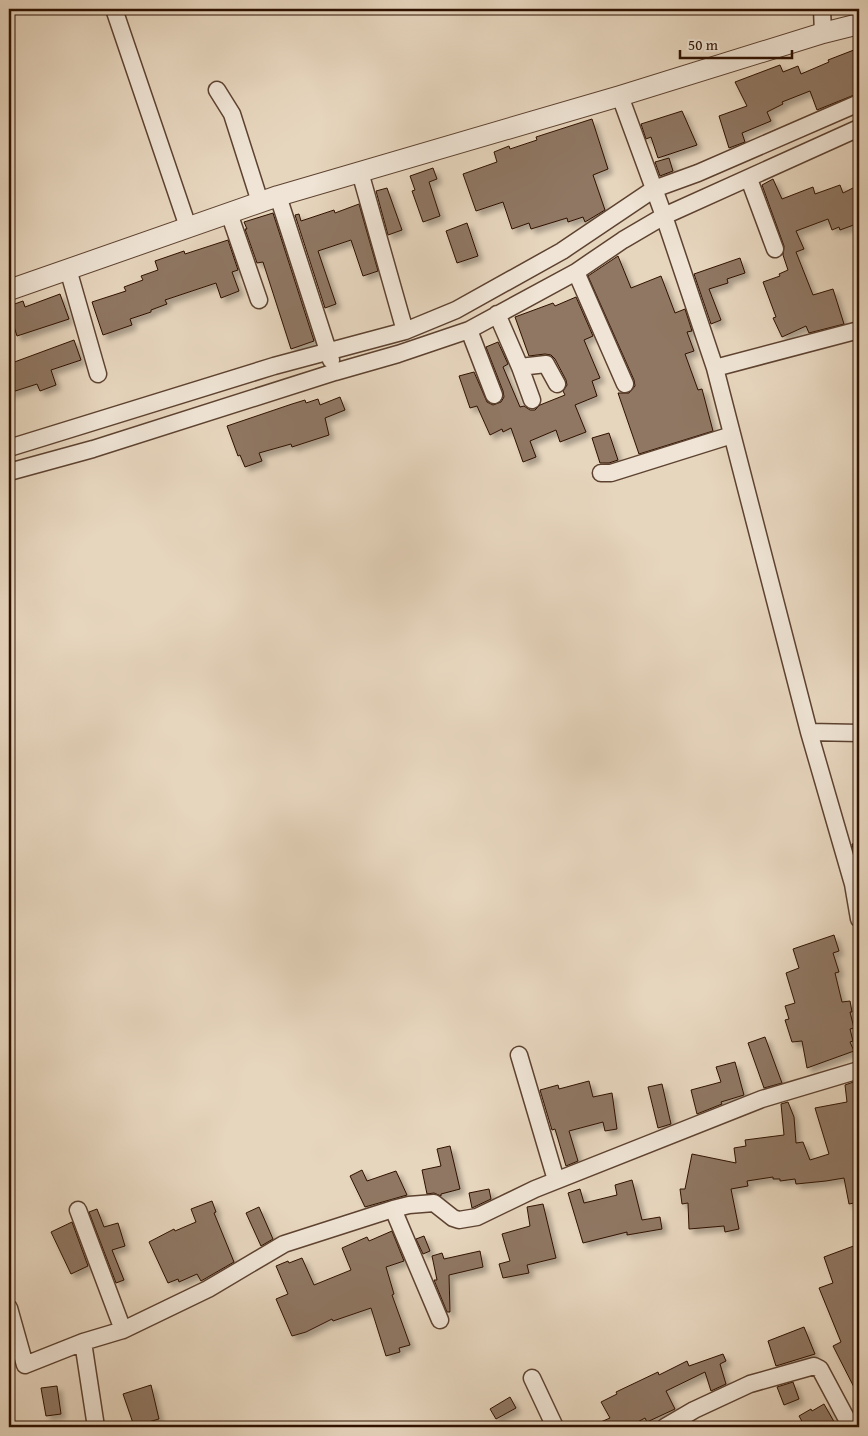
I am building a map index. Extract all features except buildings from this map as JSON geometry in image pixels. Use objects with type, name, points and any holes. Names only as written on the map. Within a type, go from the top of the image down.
[{"type":"street","points":[[114,9],[188,227]]},
{"type":"street","points":[[822,9],[823,33]]},
{"type":"street","points":[[9,290],[269,199],[620,96],[823,33],[859,24]]},
{"type":"street","points":[[217,90],[232,114],[269,199],[332,361]]},
{"type":"street","points":[[620,96],[659,202],[715,368],[809,732],[856,883],[859,919]]},
{"type":"street","points":[[9,472],[93,449],[332,361],[390,346],[469,330],[576,272],[623,240],[659,202],[703,184],[749,179],[849,123],[859,103]]},
{"type":"street","points":[[390,346],[406,331],[456,310],[562,251],[659,202],[849,123]]},
{"type":"street","points":[[360,172],[406,331]]},
{"type":"street","points":[[749,179],[775,249]]},
{"type":"street","points":[[229,213],[259,300]]},
{"type":"street","points":[[68,269],[98,374]]},
{"type":"street","points":[[576,272],[625,384]]},
{"type":"street","points":[[498,314],[532,400]]},
{"type":"street","points":[[469,330],[494,395]]},
{"type":"street","points":[[715,368],[859,330]]},
{"type":"street","points":[[9,448],[274,366],[332,361]]},
{"type":"street","points":[[520,367],[546,364],[557,384]]},
{"type":"street","points":[[601,473],[611,473],[732,435]]},
{"type":"street","points":[[809,732],[859,733]]},
{"type":"street","points":[[519,1055],[556,1180]]},
{"type":"street","points":[[9,1308],[25,1365],[83,1342],[123,1330],[208,1289],[284,1244],[409,1205],[434,1203],[453,1218],[459,1220],[477,1217],[556,1180],[762,1099],[859,1070]]},
{"type":"street","points":[[392,1209],[440,1320]]},
{"type":"street","points":[[78,1210],[123,1330]]},
{"type":"street","points":[[83,1342],[96,1427]]},
{"type":"street","points":[[665,1427],[694,1410],[750,1384],[814,1366],[820,1369],[851,1427]]},
{"type":"street","points":[[532,1378],[555,1427]]}]
